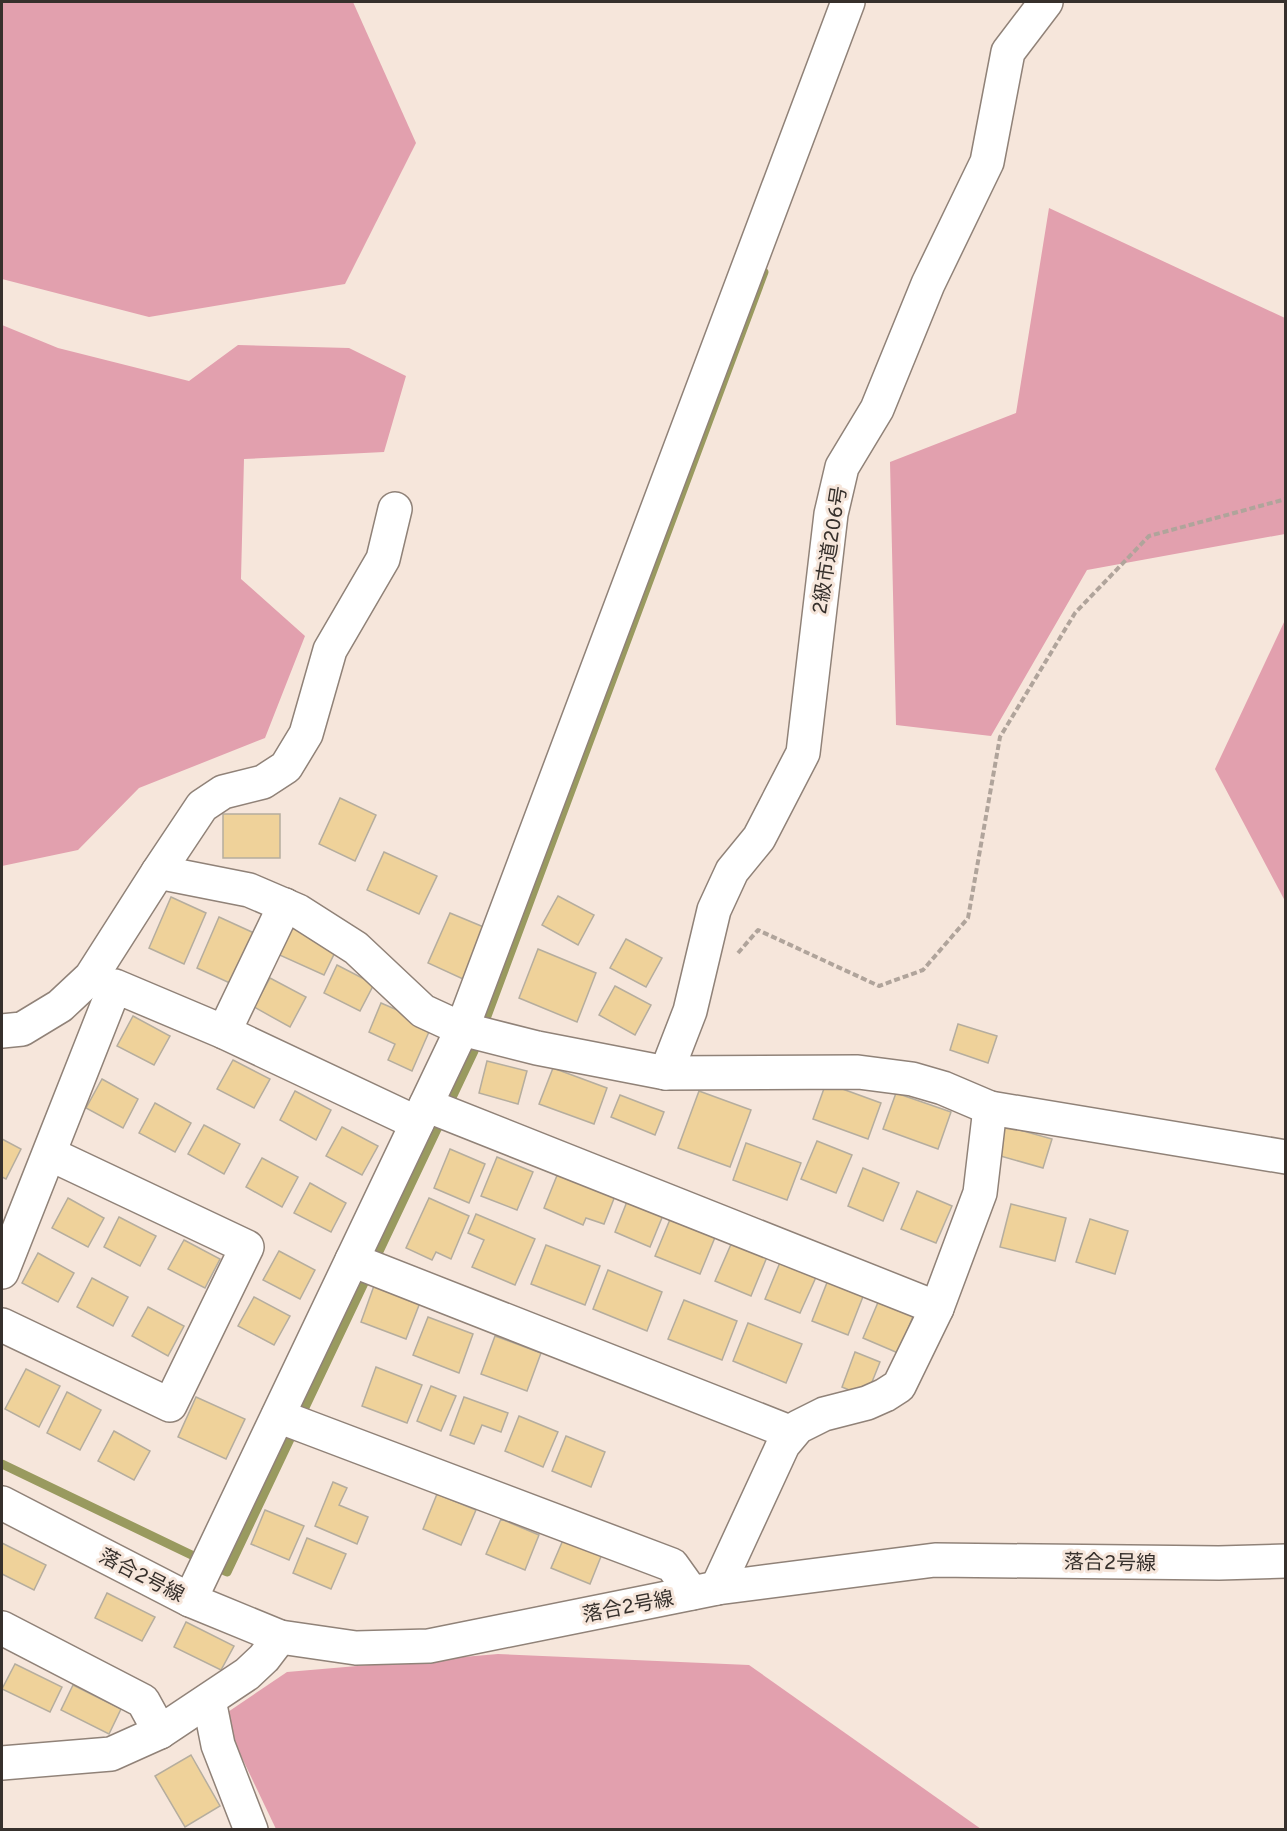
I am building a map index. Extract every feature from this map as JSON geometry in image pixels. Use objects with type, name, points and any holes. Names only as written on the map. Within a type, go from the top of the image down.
[{"type":"street","points":[[190,1600],[462,1029],[848,2]]},
{"type":"street","name":"2級市道206号","points":[[666,1073],[690,1011],[714,910],[732,871],[759,838],[803,753],[831,514],[842,467],[877,409],[928,284],[987,162],[1008,52],[1046,2]]},
{"type":"street","points":[[2,1272],[50,1154],[103,982],[158,872],[202,806],[223,792],[263,782],[286,767],[306,734],[330,650],[383,559],[395,509]]},
{"type":"street","points":[[158,872],[249,890],[298,911],[356,948],[423,1011],[462,1029],[537,1048],[666,1073],[858,1072],[912,1079],[943,1088],[990,1108],[1286,1157]]},
{"type":"street","points":[[224,1032],[285,905]]},
{"type":"street","points":[[2,1031],[22,1029],[103,982]]},
{"type":"street","points":[[103,982],[422,1114],[937,1308]]},
{"type":"street","points":[[278,1416],[672,1565],[704,1590],[783,1445],[792,1433],[798,1427],[824,1414],[867,1403],[899,1386],[937,1308],[980,1193],[990,1108]]},
{"type":"street","points":[[2,1324],[170,1405],[247,1247],[50,1154]]},
{"type":"street","points":[[352,1260],[792,1433]]},
{"type":"street","name":"落合2号線","points":[[2,1503],[190,1600],[280,1637],[356,1648],[429,1646],[704,1590],[935,1560],[1219,1563],[1286,1561]]},
{"type":"street","points":[[2,1628],[143,1701],[160,1732]]},
{"type":"street","points":[[2,1763],[111,1754],[160,1732],[247,1674],[264,1659],[280,1637]]},
{"type":"street","points":[[209,1700],[218,1745],[251,1830]]},
{"type":"path","points":[[735,957],[758,930],[879,987],[923,970],[968,918],[1000,737],[1075,613],[1149,536],[1286,499]]},
{"type":"shaded area","points":[[2,2],[353,2],[416,143],[345,284],[149,317],[2,279]]},
{"type":"shaded area","points":[[1049,208],[1285,318],[1285,534],[1087,570],[991,736],[896,725],[890,462],[1016,413]]},
{"type":"shaded area","points":[[2,325],[58,348],[189,381],[238,345],[349,348],[406,376],[384,452],[244,459],[241,579],[305,636],[265,738],[139,788],[78,850],[2,866]]},
{"type":"shaded area","points":[[1285,620],[1285,901],[1215,769]]},
{"type":"shaded area","points":[[498,1654],[749,1665],[981,1829],[276,1829],[222,1716],[287,1672]]},
{"type":"building","points":[[340,798],[376,815],[355,861],[319,844]]},
{"type":"building","points":[[223,814],[280,814],[280,858],[223,858]]},
{"type":"building","points":[[384,852],[437,876],[419,914],[367,890]]},
{"type":"building","points":[[558,896],[594,915],[578,945],[542,925]]},
{"type":"building","points":[[171,897],[206,913],[184,964],[149,948]]},
{"type":"building","points":[[450,913],[486,928],[463,979],[428,963]]},
{"type":"building","points":[[219,917],[254,933],[232,984],[197,968]]},
{"type":"building","points":[[288,926],[337,948],[324,975],[275,953]]},
{"type":"building","points":[[626,939],[662,958],[646,987],[610,968]]},
{"type":"building","points":[[538,949],[596,973],[577,1022],[519,998]]},
{"type":"building","points":[[337,965],[374,984],[360,1011],[324,993]]},
{"type":"building","points":[[270,978],[306,997],[290,1027],[254,1007]]},
{"type":"building","points":[[615,986],[651,1005],[635,1035],[599,1015]]},
{"type":"building","points":[[381,1003],[432,1025],[412,1071],[388,1060],[395,1044],[369,1032]]},
{"type":"building","points":[[133,1016],[170,1036],[154,1065],[117,1046]]},
{"type":"building","points":[[958,1024],[997,1036],[988,1063],[950,1050]]},
{"type":"building","points":[[233,1060],[270,1079],[254,1108],[217,1089]]},
{"type":"building","points":[[487,1061],[527,1071],[518,1104],[479,1093]]},
{"type":"building","points":[[553,1068],[607,1088],[594,1124],[539,1104]]},
{"type":"building","points":[[102,1079],[138,1099],[123,1128],[86,1108]]},
{"type":"building","points":[[826,1083],[881,1103],[868,1139],[813,1119]]},
{"type":"building","points":[[295,1091],[331,1110],[316,1140],[280,1120]]},
{"type":"building","points":[[699,1091],[751,1110],[730,1167],[678,1148]]},
{"type":"building","points":[[896,1093],[951,1112],[938,1149],[883,1129]]},
{"type":"building","points":[[620,1095],[664,1112],[655,1135],[611,1117]]},
{"type":"building","points":[[155,1103],[191,1123],[175,1152],[139,1133]]},
{"type":"building","points":[[204,1125],[240,1144],[224,1174],[188,1154]]},
{"type":"building","points":[[1005,1126],[1052,1139],[1043,1168],[997,1155]]},
{"type":"building","points":[[342,1127],[378,1146],[362,1175],[326,1156]]},
{"type":"building","points":[[2,1139],[21,1149],[6,1179],[2,1177]]},
{"type":"building","points":[[817,1141],[852,1155],[836,1193],[801,1179]]},
{"type":"building","points":[[746,1143],[801,1163],[787,1200],[733,1180]]},
{"type":"building","points":[[450,1149],[485,1164],[469,1203],[434,1188]]},
{"type":"building","points":[[497,1157],[533,1172],[517,1210],[481,1196]]},
{"type":"building","points":[[262,1158],[298,1177],[282,1207],[246,1187]]},
{"type":"building","points":[[863,1168],[899,1183],[883,1221],[848,1206]]},
{"type":"building","points":[[558,1173],[615,1196],[604,1224],[586,1218],[583,1225],[544,1208]]},
{"type":"building","points":[[310,1183],[346,1203],[331,1232],[294,1213]]},
{"type":"building","points":[[917,1191],[952,1206],[936,1243],[901,1229]]},
{"type":"building","points":[[630,1194],[666,1208],[650,1247],[615,1232]]},
{"type":"building","points":[[68,1198],[104,1218],[88,1247],[52,1228]]},
{"type":"building","points":[[429,1198],[469,1216],[451,1259],[436,1252],[432,1260],[406,1248]]},
{"type":"building","points":[[1011,1204],[1066,1218],[1055,1261],[1000,1247]]},
{"type":"building","points":[[476,1214],[535,1239],[515,1285],[472,1267],[484,1240],[468,1233]]},
{"type":"building","points":[[119,1217],[156,1236],[140,1266],[104,1247]]},
{"type":"building","points":[[671,1217],[716,1235],[700,1274],[655,1256]]},
{"type":"building","points":[[1090,1219],[1128,1231],[1115,1274],[1076,1262]]},
{"type":"building","points":[[184,1240],[220,1259],[205,1288],[168,1269]]},
{"type":"building","points":[[732,1242],[767,1257],[751,1296],[715,1281]]},
{"type":"building","points":[[546,1245],[600,1266],[585,1305],[531,1284]]},
{"type":"building","points":[[279,1251],[315,1270],[300,1299],[263,1280]]},
{"type":"building","points":[[38,1253],[74,1273],[58,1302],[22,1283]]},
{"type":"building","points":[[781,1260],[817,1275],[800,1313],[765,1299]]},
{"type":"building","points":[[608,1270],[662,1292],[647,1331],[593,1309]]},
{"type":"building","points":[[92,1278],[128,1297],[113,1326],[77,1307]]},
{"type":"building","points":[[828,1280],[864,1294],[848,1335],[812,1321]]},
{"type":"building","points":[[375,1283],[421,1300],[406,1339],[361,1322]]},
{"type":"building","points":[[254,1297],[290,1316],[274,1345],[238,1326]]},
{"type":"building","points":[[684,1300],[737,1321],[722,1360],[668,1339]]},
{"type":"building","points":[[879,1300],[914,1314],[898,1353],[863,1338]]},
{"type":"building","points":[[148,1307],[184,1326],[168,1356],[132,1336]]},
{"type":"building","points":[[428,1317],[473,1334],[459,1373],[413,1355]]},
{"type":"building","points":[[748,1323],[802,1344],[786,1383],[733,1361]]},
{"type":"building","points":[[495,1336],[541,1353],[527,1391],[481,1374]]},
{"type":"building","points":[[855,1352],[880,1362],[866,1397],[842,1387]]},
{"type":"building","points":[[376,1367],[422,1385],[407,1423],[362,1406]]},
{"type":"building","points":[[26,1369],[60,1386],[39,1427],[5,1409]]},
{"type":"building","points":[[431,1386],[456,1396],[441,1431],[417,1421]]},
{"type":"building","points":[[67,1392],[101,1410],[80,1450],[47,1433]]},
{"type":"building","points":[[196,1397],[245,1419],[226,1459],[178,1437]]},
{"type":"building","points":[[464,1397],[508,1413],[501,1432],[482,1425],[474,1444],[450,1435]]},
{"type":"building","points":[[519,1416],[558,1432],[543,1467],[505,1451]]},
{"type":"building","points":[[114,1431],[150,1451],[134,1480],[98,1461]]},
{"type":"building","points":[[566,1436],[605,1452],[591,1487],[552,1471]]},
{"type":"building","points":[[333,1482],[347,1488],[339,1505],[368,1517],[357,1544],[315,1526]]},
{"type":"building","points":[[437,1494],[476,1510],[461,1545],[423,1529]]},
{"type":"building","points":[[265,1510],[304,1526],[289,1560],[251,1544]]},
{"type":"building","points":[[501,1519],[539,1535],[525,1570],[486,1554]]},
{"type":"building","points":[[566,1533],[604,1549],[590,1584],[551,1568]]},
{"type":"building","points":[[307,1538],[346,1554],[331,1589],[293,1573]]},
{"type":"building","points":[[2,1543],[46,1565],[34,1590],[2,1574]]},
{"type":"building","points":[[107,1593],[155,1617],[142,1641],[95,1618]]},
{"type":"building","points":[[186,1622],[234,1646],[221,1670],[174,1647]]},
{"type":"building","points":[[15,1664],[62,1687],[50,1712],[2,1689]]},
{"type":"building","points":[[73,1685],[121,1709],[109,1734],[61,1710]]},
{"type":"building","points":[[191,1755],[220,1806],[185,1827],[155,1776]]},
{"type":"waterway","points":[[2,1464],[227,1572],[474,1051],[764,272]]}]
